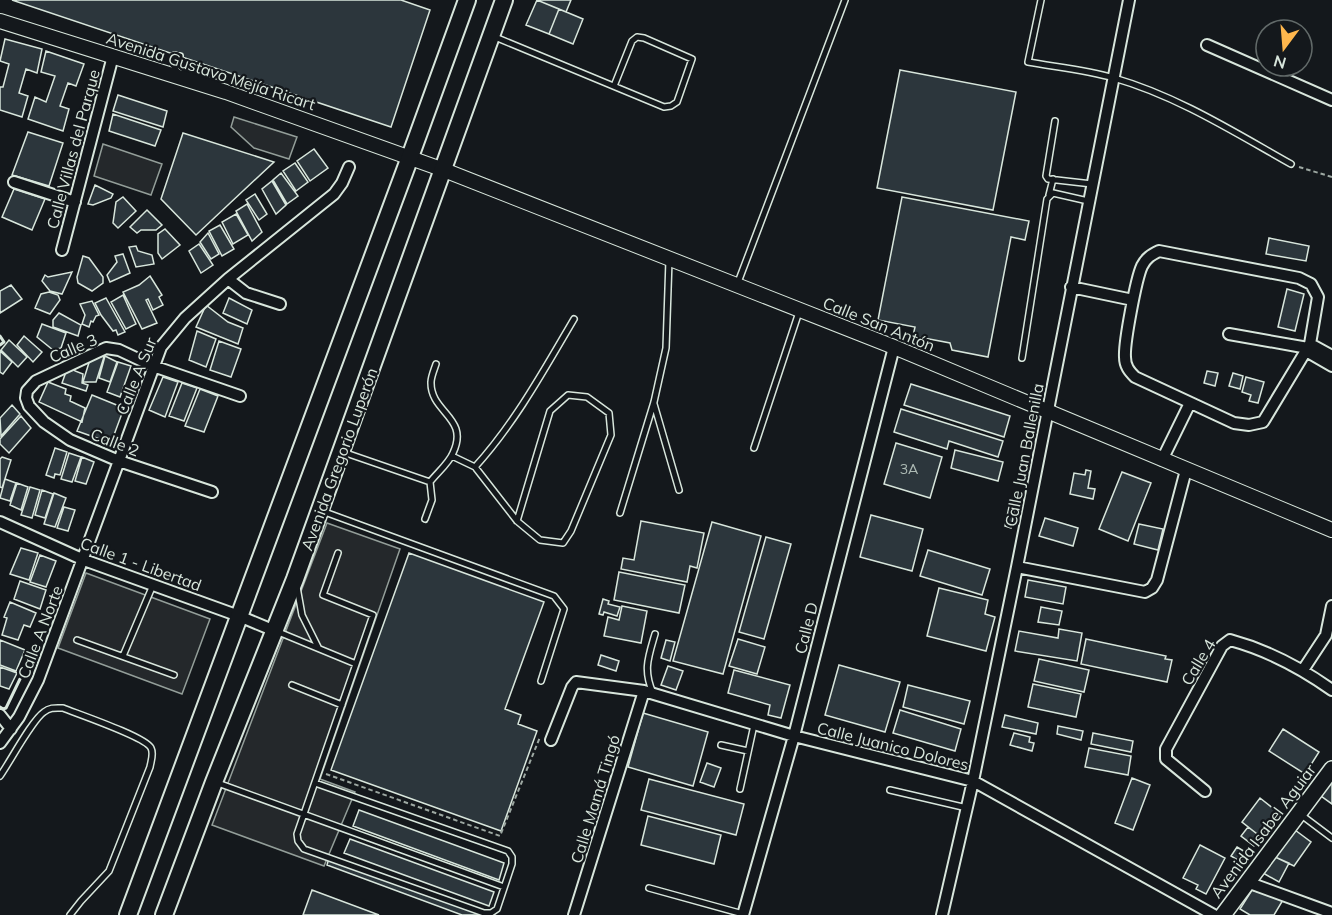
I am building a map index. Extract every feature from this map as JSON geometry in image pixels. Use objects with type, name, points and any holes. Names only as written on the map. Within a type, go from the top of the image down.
[{"type":"main road","points":[[128,915],[410,158],[466,0]]},
{"type":"main road","name":"Avenida Gregorio Luperón","points":[[164,915],[321,510],[504,0]]},
{"type":"main road","name":"Avenida Isabel Aguiar","points":[[1223,915],[1331,774]]},
{"type":"street","name":"Calle Juan Ballenilla","points":[[942,915],[973,781],[1017,567],[1129,0]]},
{"type":"street","name":"Avenida Gustavo Mejía Ricart","points":[[0,21],[226,92],[410,158]]},
{"type":"street","points":[[1208,45],[1332,100]]},
{"type":"street","name":"Calle Villas del Parque","points":[[62,250],[113,56]]},
{"type":"street","name":"Calle San Antón","points":[[410,158],[894,347],[1332,530]]},
{"type":"street","name":"Calle A Sur","points":[[84,560],[161,347],[176,327],[228,279],[334,194],[349,167]]},
{"type":"street","points":[[14,182],[75,202]]},
{"type":"street","points":[[1159,251],[1299,278],[1311,284],[1318,297],[1308,347],[1263,422],[1249,425],[1234,423],[1135,378],[1127,370],[1125,357],[1133,300],[1141,268],[1149,255],[1159,251]]},
{"type":"street","points":[[228,279],[246,293],[280,304]]},
{"type":"street","points":[[1071,287],[1133,300]]},
{"type":"street","points":[[1229,334],[1308,347],[1332,356]]},
{"type":"street","name":"Calle D","points":[[743,915],[794,736],[894,347]]},
{"type":"street","points":[[1308,347],[1332,366]]},
{"type":"street","name":"Calle 3","points":[[26,394],[36,381],[106,348],[119,350],[153,366],[240,396]]},
{"type":"street","name":"Calle 2","points":[[26,394],[29,406],[57,432],[119,461],[212,492]]},
{"type":"street","points":[[1162,460],[1190,403]]},
{"type":"street","points":[[1017,567],[1145,592],[1152,588],[1157,580],[1186,470]]},
{"type":"street","name":"Calle 1 - Libertad","points":[[0,522],[84,560],[240,616],[274,631]]},
{"type":"street","name":"Calle A Norte","points":[[0,743],[26,706],[38,680],[84,560]]},
{"type":"street","points":[[1303,670],[1326,635],[1332,606]]},
{"type":"street","name":"Calle 4","points":[[1205,791],[1166,759],[1166,749],[1222,646],[1230,640],[1242,643],[1303,670],[1332,690]]},
{"type":"street","name":"Calle Juanico Dolores","points":[[551,740],[576,682],[649,693],[794,736],[973,781],[1214,915]]},
{"type":"street","name":"Calle Mamá Tingó","points":[[574,915],[649,693]]},
{"type":"street","points":[[0,715],[11,729]]},
{"type":"street","points":[[1247,882],[1332,913]]},
{"type":"lane","points":[[736,285],[845,0]]},
{"type":"lane","points":[[1041,0],[1028,62],[1113,77],[1160,94],[1291,164]]},
{"type":"lane","points":[[491,35],[664,107],[677,102],[692,59],[637,37],[630,44],[614,86]]},
{"type":"lane","points":[[151,68],[165,68],[173,65],[177,55],[179,65],[186,71],[215,82],[226,88],[226,92]]},
{"type":"lane","points":[[173,65],[178,73],[187,80]]},
{"type":"lane","points":[[1055,121],[1046,176],[1048,179],[1092,184]]},
{"type":"lane","points":[[1022,358],[1046,202],[1053,179]]},
{"type":"lane","points":[[1049,195],[1053,193],[1088,201]]},
{"type":"lane","points":[[620,513],[654,402],[666,348],[669,258]]},
{"type":"lane","points":[[754,448],[799,310]]},
{"type":"lane","points":[[475,467],[489,452],[532,392],[574,319]]},
{"type":"lane","points":[[425,519],[432,500],[430,482],[452,456],[459,440],[456,424],[434,399],[431,381],[436,364]]},
{"type":"lane","points":[[452,456],[475,467],[517,521],[540,540],[563,543],[571,531],[611,435],[609,413],[587,397],[568,395],[550,411],[517,521]]},
{"type":"lane","points":[[654,402],[679,490]]},
{"type":"lane","points":[[342,452],[430,482]]},
{"type":"lane","points":[[321,510],[554,596],[564,609],[541,681]]},
{"type":"lane","points":[[315,783],[508,851],[513,860],[496,909],[491,913],[484,913],[304,849],[298,841],[297,834],[373,615],[323,595],[338,553]]},
{"type":"lane","points":[[295,579],[302,615],[318,647]]},
{"type":"lane","points":[[123,656],[153,585]]},
{"type":"lane","points":[[274,631],[356,663]]},
{"type":"lane","points":[[649,693],[648,658],[655,634]]},
{"type":"lane","points":[[77,640],[174,675]]},
{"type":"lane","points":[[292,685],[342,705]]},
{"type":"lane","points":[[0,776],[34,723],[41,714],[51,708],[63,708],[128,734],[147,743],[152,749],[150,767],[109,871],[70,915]]},
{"type":"lane","points":[[740,789],[754,725]]},
{"type":"lane","points":[[721,745],[748,751]]},
{"type":"lane","points":[[214,782],[504,886]]},
{"type":"lane","points":[[890,790],[967,808]]},
{"type":"lane","points":[[1299,813],[1332,838]]},
{"type":"lane","points":[[649,888],[743,915]]},
{"type":"path","points":[[1291,164],[1332,177]]},
{"type":"path","points":[[319,772],[500,836],[540,736],[551,740]]},
{"type":"shaded area","points":[[234,117],[297,137],[289,159],[254,148],[231,127]]},
{"type":"shaded area","points":[[103,144],[162,164],[151,195],[94,176]]},
{"type":"shaded area","points":[[327,523],[400,549],[320,779],[355,792],[324,866],[212,825]]},
{"type":"shaded area","points":[[86,573],[210,619],[182,694],[58,648]]},
{"type":"building","points":[[12,0],[401,0],[430,10],[391,127]]},
{"type":"building","points":[[537,0],[559,9],[549,34],[526,25]]},
{"type":"building","points":[[537,0],[571,0],[566,12]]},
{"type":"building","points":[[559,9],[583,19],[573,44],[549,34]]},
{"type":"building","points":[[5,39],[42,49],[37,73],[26,69],[19,93],[28,96],[22,117],[0,110],[0,87],[3,87],[9,64],[0,61]]},
{"type":"building","points":[[46,51],[84,64],[76,86],[68,83],[60,106],[69,109],[63,131],[28,119],[35,97],[46,102],[55,76],[41,72]]},
{"type":"building","points":[[900,70],[1016,92],[993,210],[877,188]]},
{"type":"building","points":[[118,95],[167,111],[163,127],[113,111]]},
{"type":"building","points":[[113,114],[161,130],[155,146],[109,131]]},
{"type":"building","points":[[28,132],[63,143],[49,186],[12,175]]},
{"type":"building","points":[[183,133],[274,162],[196,235],[161,199]]},
{"type":"building","points":[[314,149],[328,168],[310,181],[297,161]]},
{"type":"building","points":[[295,163],[308,182],[296,191],[283,171]]},
{"type":"building","points":[[281,173],[298,196],[287,204],[273,180]]},
{"type":"building","points":[[272,181],[286,205],[276,214],[262,189]]},
{"type":"building","points":[[95,185],[113,194],[111,198],[93,205],[88,204]]},
{"type":"building","points":[[14,189],[45,199],[32,230],[2,217]]},
{"type":"building","points":[[255,194],[267,214],[259,220],[246,200]]},
{"type":"building","points":[[123,197],[136,211],[118,228],[113,223],[116,202]]},
{"type":"building","points":[[902,197],[1029,221],[1025,240],[1011,237],[988,357],[952,350],[950,343],[913,336],[915,327],[878,320]]},
{"type":"building","points":[[247,204],[262,232],[252,241],[236,211]]},
{"type":"building","points":[[147,210],[162,225],[156,230],[141,230],[137,233],[130,227]]},
{"type":"building","points":[[236,214],[248,235],[233,244],[222,222]]},
{"type":"building","points":[[220,225],[234,249],[222,256],[209,231]]},
{"type":"building","points":[[165,229],[180,245],[162,259],[158,253],[158,234]]},
{"type":"building","points":[[208,233],[219,254],[211,259],[200,242]]},
{"type":"building","points":[[1269,238],[1309,246],[1306,261],[1266,254]]},
{"type":"building","points":[[199,244],[213,265],[201,273],[189,251]]},
{"type":"building","points":[[136,246],[138,251],[152,255],[154,264],[136,267],[129,247]]},
{"type":"building","points":[[123,254],[130,273],[110,282],[107,275],[117,262],[115,256]]},
{"type":"building","points":[[83,256],[89,258],[103,277],[103,283],[92,291],[78,283],[77,277]]},
{"type":"building","points":[[72,272],[62,294],[50,291],[42,281],[45,275],[48,277]]},
{"type":"building","points":[[150,276],[162,295],[159,297],[163,305],[153,310],[148,299],[146,300],[157,323],[142,329],[123,292],[139,285]]},
{"type":"building","points":[[11,285],[22,299],[0,313],[0,291]]},
{"type":"building","points":[[1287,289],[1304,294],[1295,331],[1278,327]]},
{"type":"building","points":[[49,292],[58,295],[60,300],[50,314],[35,308],[41,294]]},
{"type":"building","points":[[123,295],[136,324],[126,329],[111,302]]},
{"type":"building","points":[[106,298],[125,332],[118,335],[101,315],[95,303]]},
{"type":"building","points":[[229,298],[252,310],[247,324],[223,313]]},
{"type":"building","points":[[92,301],[99,315],[93,322],[91,321],[89,327],[82,324],[85,315],[80,304]]},
{"type":"building","points":[[206,305],[228,322],[243,328],[238,344],[196,327]]},
{"type":"building","points":[[59,313],[81,325],[78,336],[53,327],[53,320]]},
{"type":"building","points":[[42,324],[66,333],[61,348],[53,350],[37,337]]},
{"type":"building","points":[[197,331],[216,339],[206,367],[189,360]]},
{"type":"building","points":[[24,336],[42,352],[33,362],[17,345]]},
{"type":"building","points":[[9,340],[27,357],[18,367],[1,350]]},
{"type":"building","points":[[219,341],[241,349],[231,377],[210,370]]},
{"type":"building","points":[[0,351],[12,362],[3,374],[0,372]]},
{"type":"building","points":[[95,353],[104,357],[96,382],[83,382],[91,356]]},
{"type":"building","points":[[105,356],[117,362],[110,382],[99,378]]},
{"type":"building","points":[[118,362],[131,366],[120,397],[107,392]]},
{"type":"building","points":[[72,366],[75,371],[83,374],[82,383],[88,385],[86,391],[62,383],[67,369]]},
{"type":"building","points":[[1207,371],[1218,373],[1215,386],[1204,383]]},
{"type":"building","points":[[1233,373],[1243,376],[1240,389],[1229,386]]},
{"type":"building","points":[[163,377],[178,382],[165,417],[149,410]]},
{"type":"building","points":[[1246,377],[1264,382],[1258,403],[1249,401],[1251,395],[1242,392]]},
{"type":"building","points":[[48,382],[66,389],[65,394],[71,396],[70,401],[85,408],[82,422],[39,402]]},
{"type":"building","points":[[182,383],[197,388],[184,421],[169,416]]},
{"type":"building","points":[[911,384],[1010,416],[1004,437],[904,405]]},
{"type":"building","points":[[200,389],[218,396],[204,432],[185,426]]},
{"type":"building","points":[[92,395],[124,408],[111,443],[77,431]]},
{"type":"building","points":[[12,405],[20,414],[1,436],[0,418]]},
{"type":"building","points":[[901,409],[1003,441],[998,457],[949,441],[947,449],[894,432]]},
{"type":"building","points":[[21,416],[31,428],[9,453],[0,444],[0,439]]},
{"type":"building","points":[[896,443],[942,457],[930,498],[884,484]]},
{"type":"building","points":[[55,448],[67,452],[60,475],[55,474],[54,478],[46,475]]},
{"type":"building","points":[[955,450],[1003,462],[998,481],[951,468]]},
{"type":"building","points":[[69,453],[81,457],[72,482],[61,479]]},
{"type":"building","points":[[2,457],[11,460],[2,488],[0,487],[0,459]]},
{"type":"building","points":[[82,457],[94,462],[86,484],[75,481]]},
{"type":"building","points":[[1086,470],[1091,471],[1088,488],[1095,489],[1093,499],[1070,494],[1074,473],[1085,475]]},
{"type":"building","points":[[1122,472],[1151,483],[1128,541],[1099,529]]},
{"type":"building","points":[[5,479],[16,483],[10,501],[0,498]]},
{"type":"building","points":[[17,483],[28,487],[21,510],[10,505]]},
{"type":"building","points":[[30,487],[40,490],[32,518],[21,515]]},
{"type":"building","points":[[42,490],[53,494],[45,518],[35,515]]},
{"type":"building","points":[[54,493],[66,498],[55,527],[44,524]]},
{"type":"building","points":[[64,507],[75,510],[68,531],[57,528]]},
{"type":"building","points":[[1009,507],[1015,508],[1011,528],[1005,526]]},
{"type":"building","points":[[871,515],[923,529],[912,571],[860,557]]},
{"type":"building","points":[[1045,518],[1078,528],[1073,546],[1039,536]]},
{"type":"building","points":[[641,521],[704,533],[697,568],[690,566],[687,582],[621,569],[623,558],[634,560]]},
{"type":"building","points":[[712,522],[761,536],[723,674],[673,661]]},
{"type":"building","points":[[1139,524],[1163,529],[1158,550],[1134,544]]},
{"type":"building","points":[[766,537],[791,544],[764,639],[739,632]]},
{"type":"building","points":[[21,548],[38,553],[29,580],[10,574]]},
{"type":"building","points":[[928,550],[990,569],[982,595],[920,576]]},
{"type":"building","points":[[409,553],[544,602],[505,709],[521,715],[518,724],[537,731],[501,831],[331,770]]},
{"type":"building","points":[[40,555],[56,561],[46,587],[30,582]]},
{"type":"building","points":[[619,572],[685,585],[679,613],[614,600]]},
{"type":"building","points":[[1028,580],[1066,587],[1063,604],[1025,597]]},
{"type":"building","points":[[20,581],[46,590],[40,609],[14,599]]},
{"type":"building","points":[[939,588],[988,600],[985,614],[995,617],[986,651],[927,636]]},
{"type":"building","points":[[603,599],[609,601],[608,604],[620,607],[617,616],[604,612],[603,615],[599,614]]},
{"type":"building","points":[[10,602],[36,613],[30,627],[24,625],[18,640],[2,635],[7,618],[4,617]]},
{"type":"building","points":[[622,606],[647,611],[641,643],[604,636],[608,617],[619,620]]},
{"type":"building","points":[[1041,607],[1062,611],[1059,625],[1038,622]]},
{"type":"building","points":[[1059,629],[1082,633],[1077,661],[1015,651],[1019,631],[1058,638]]},
{"type":"building","points":[[738,639],[765,647],[757,674],[729,666]]},
{"type":"building","points":[[1086,639],[1166,656],[1165,659],[1172,660],[1167,682],[1081,664]]},
{"type":"building","points":[[0,640],[25,650],[16,671],[0,665]]},
{"type":"building","points":[[666,640],[675,642],[670,661],[661,658]]},
{"type":"building","points":[[601,655],[619,661],[616,671],[598,665]]},
{"type":"building","points":[[1039,659],[1089,670],[1084,692],[1034,681]]},
{"type":"building","points":[[839,665],[900,682],[885,732],[825,715]]},
{"type":"building","points":[[668,666],[683,671],[676,690],[661,685]]},
{"type":"building","points":[[0,667],[17,673],[9,689],[0,686]]},
{"type":"building","points":[[734,670],[790,685],[781,718],[768,715],[770,705],[728,693]]},
{"type":"building","points":[[1033,684],[1081,694],[1076,717],[1028,707]]},
{"type":"building","points":[[908,685],[970,701],[964,724],[903,707]]},
{"type":"building","points":[[900,710],[961,729],[955,751],[893,733]]},
{"type":"building","points":[[643,713],[708,732],[693,786],[628,767]]},
{"type":"building","points":[[1005,715],[1038,723],[1036,734],[1002,727]]},
{"type":"building","points":[[1058,726],[1083,731],[1081,740],[1057,734]]},
{"type":"building","points":[[1283,729],[1319,752],[1305,774],[1269,751]]},
{"type":"building","points":[[1014,733],[1030,737],[1029,742],[1034,743],[1032,751],[1010,745]]},
{"type":"building","points":[[1093,733],[1133,741],[1131,752],[1091,744]]},
{"type":"building","points":[[1089,748],[1131,756],[1128,775],[1085,767]]},
{"type":"building","points":[[707,763],[721,768],[714,787],[700,782]]},
{"type":"building","points":[[1132,778],[1150,785],[1133,830],[1115,823]]},
{"type":"building","points":[[649,779],[744,804],[736,835],[641,810]]},
{"type":"building","points":[[1332,781],[1332,804],[1321,796]]},
{"type":"building","points":[[1260,798],[1279,813],[1261,837],[1242,822]]},
{"type":"building","points":[[359,810],[504,863],[499,880],[353,826]]},
{"type":"building","points":[[648,816],[721,835],[714,864],[641,845]]},
{"type":"building","points":[[1248,827],[1261,837],[1254,846],[1241,836]]},
{"type":"building","points":[[1295,830],[1311,842],[1294,866],[1275,857]]},
{"type":"building","points":[[350,839],[494,892],[489,906],[344,853]]},
{"type":"building","points":[[1200,845],[1225,858],[1206,894],[1196,889],[1198,885],[1183,878]]},
{"type":"building","points":[[1237,847],[1247,853],[1241,862],[1231,856]]},
{"type":"building","points":[[1275,857],[1289,863],[1279,882],[1263,873]]},
{"type":"building","points":[[329,858],[482,915],[462,915],[327,865]]},
{"type":"building","points":[[312,890],[379,915],[303,915]]},
{"type":"building","points":[[1252,890],[1283,900],[1274,915],[1250,915],[1240,909]]},
{"type":"wall","points":[[0,336],[4,342],[0,345]]},
{"type":"wall","points":[[0,707],[6,708],[20,679]]}]
